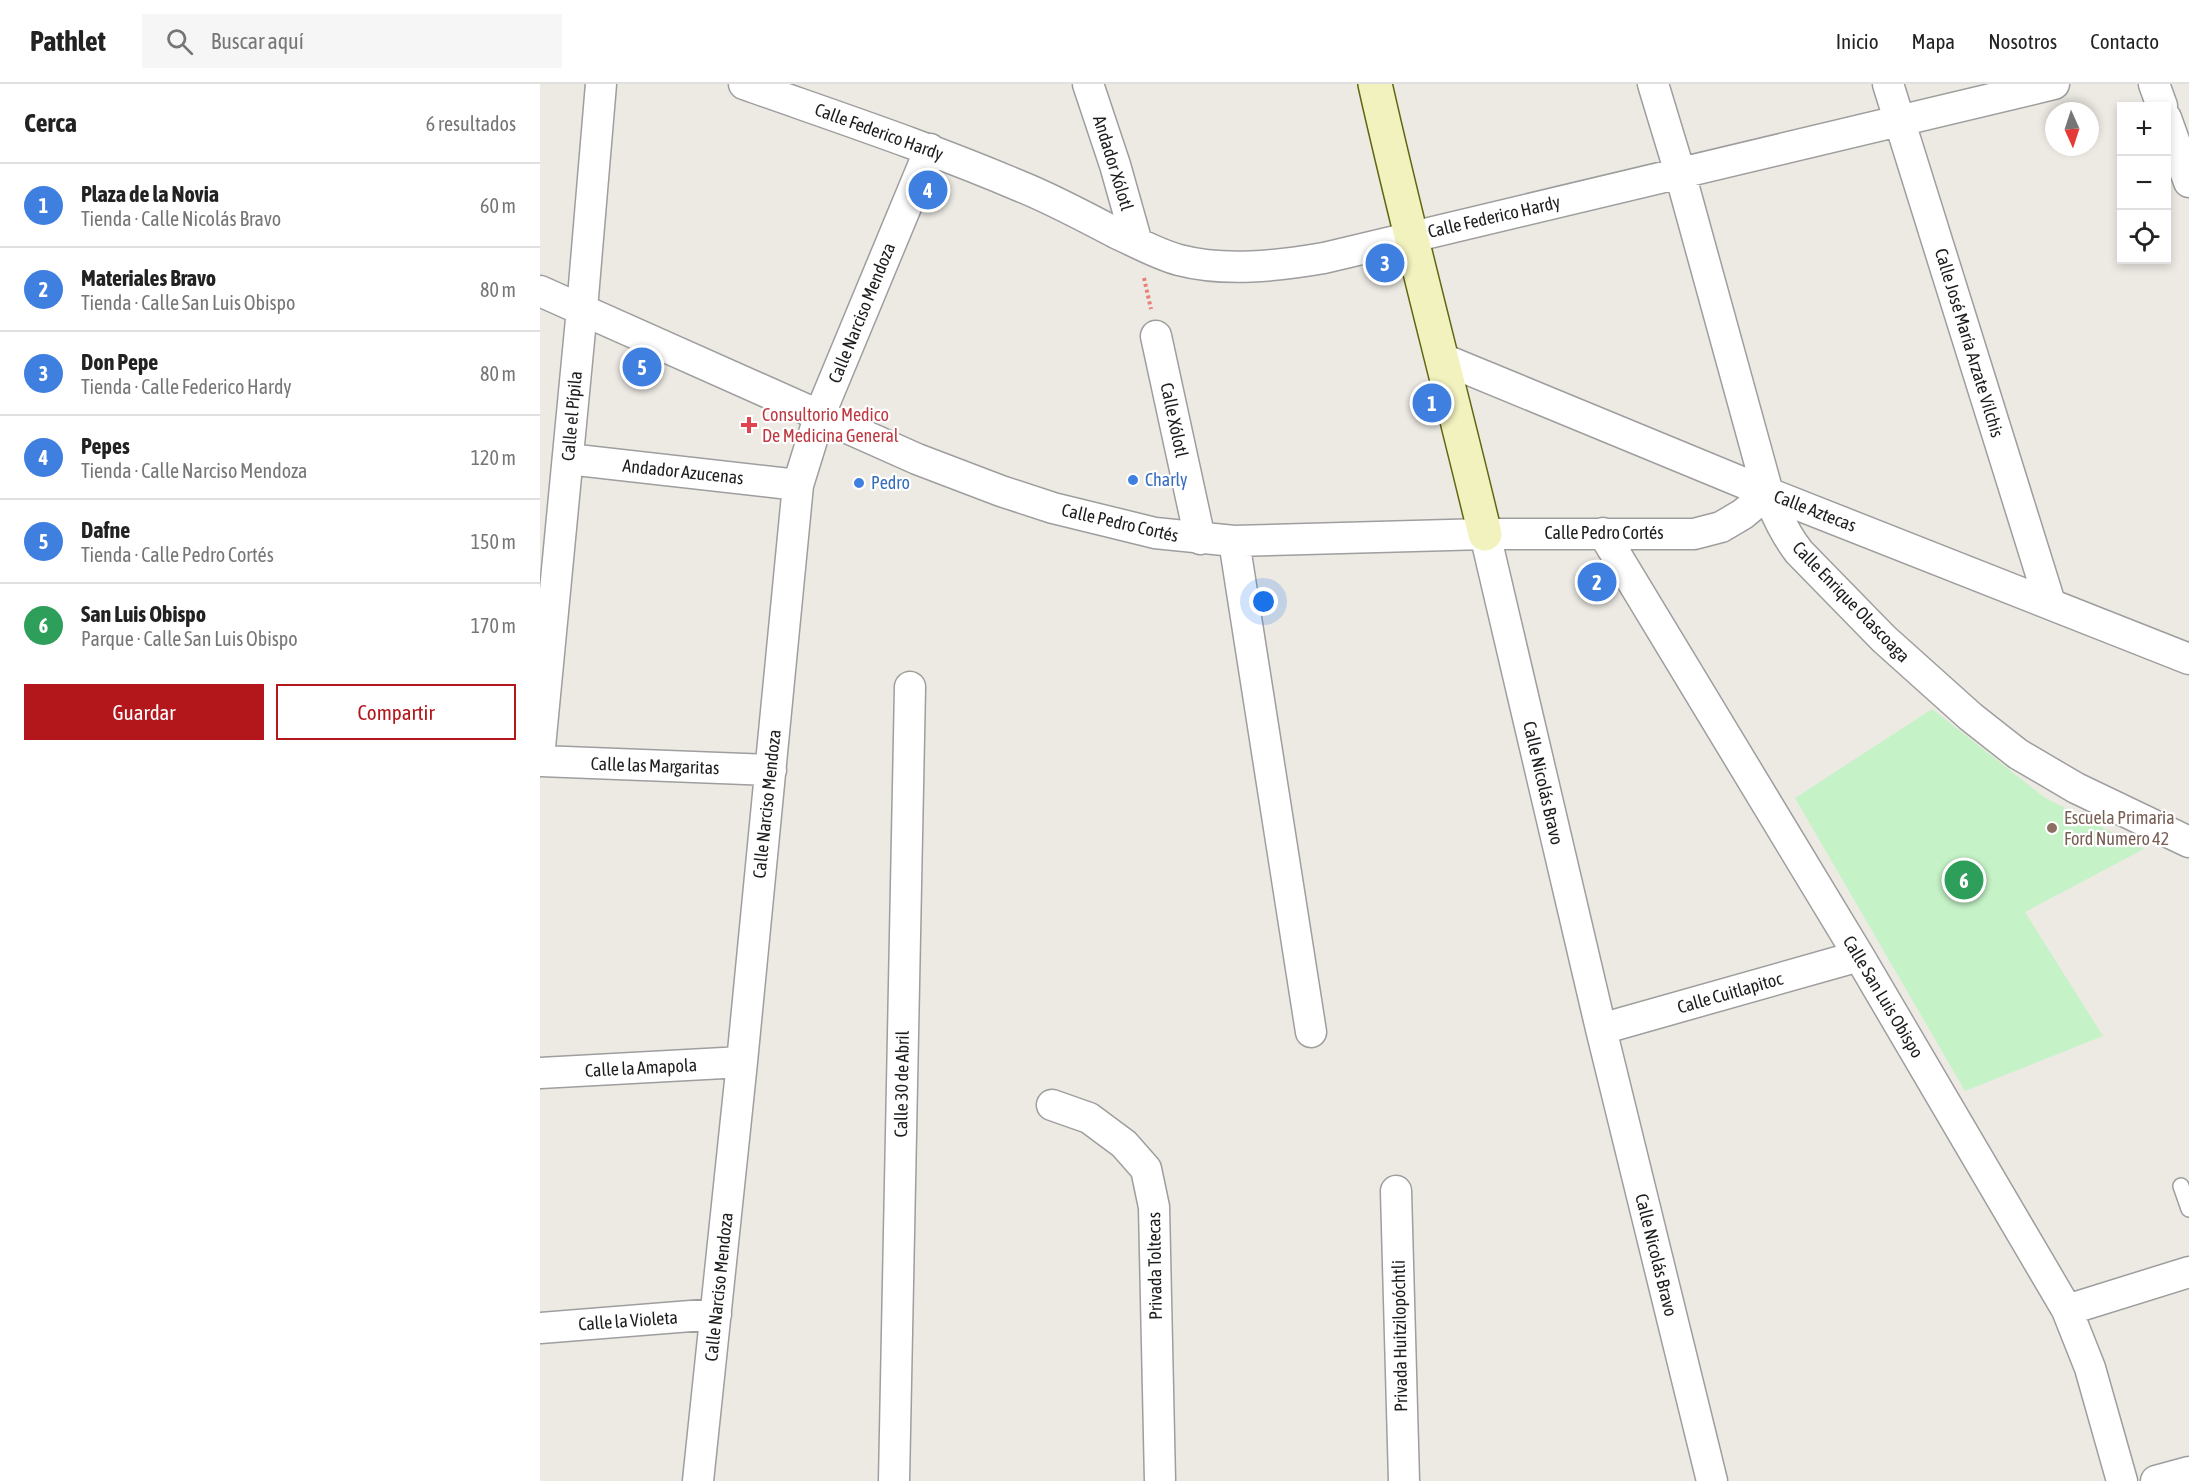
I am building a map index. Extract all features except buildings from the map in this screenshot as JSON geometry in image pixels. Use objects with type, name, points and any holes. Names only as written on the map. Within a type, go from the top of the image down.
[{"type":"street","name":"Calle el Pípila","points":[[540,747],[601,84]]},
{"type":"street","name":"Calle Federico Hardy","points":[[744,84],[930,149],[1024,188],[1137,243],[1178,260],[1246,266],[1288,264],[1312,260],[2054,84]]},
{"type":"street","name":"Andador Xólotl","points":[[1088,84],[1115,165],[1137,243]]},
{"type":"street","name":"Calle Nicolás Bravo","points":[[1375,84],[1410,237],[1443,359],[1485,534],[1601,1029],[1712,1481]]},
{"type":"street","name":"Calle Enrique Olascoaga","points":[[1653,84],[1680,173],[1768,493],[1778,519],[1789,538],[1799,552],[1884,639],[1971,717],[2018,754],[2076,788],[2189,842]]},
{"type":"street","name":"Calle José María Arzate Vilchis","points":[[1888,84],[2050,603]]},
{"type":"street","points":[[2154,84],[2161,102]]},
{"type":"street","points":[[2171,132],[2189,182]]},
{"type":"street","name":"Calle Narciso Mendoza","points":[[698,1481],[742,1062],[798,485],[820,414],[930,149]]},
{"type":"street","name":"Calle Pedro Cortés","points":[[540,291],[917,459],[1001,491],[1108,523],[1155,534],[1234,541],[1603,532],[1694,534],[1721,527],[1743,514],[1768,493]]},
{"type":"street","name":"Calle Xólotl","points":[[1156,336],[1200,539]]},
{"type":"street","name":"Calle Aztecas","points":[[1443,359],[1768,493],[2189,659]]},
{"type":"street","name":"Andador Azucenas","points":[[568,459],[798,485]]},
{"type":"street","name":"Calle San Luis Obispo","points":[[1603,532],[1859,956],[2067,1310],[2090,1368],[2122,1481]]},
{"type":"street","points":[[1234,541],[1311,1032]]},
{"type":"street","name":"Calle 30 de Abril","points":[[894,1481],[910,687]]},
{"type":"street","name":"Calle las Margaritas","points":[[540,761],[771,770]]},
{"type":"street","name":"Calle Cuitlapitoc","points":[[1601,1029],[1859,956]]},
{"type":"street","name":"Calle la Amapola","points":[[540,1073],[742,1062]]},
{"type":"street","name":"Privada Toltecas","points":[[1052,1105],[1089,1118],[1124,1144],[1146,1169],[1150,1181],[1154,1207],[1160,1481]]},
{"type":"street","name":"Privada Huitzilopóchtli","points":[[1396,1191],[1404,1481]]},
{"type":"street","points":[[2067,1310],[2189,1272]]},
{"type":"street","name":"Calle la Violeta","points":[[540,1328],[716,1314]]},
{"type":"street","points":[[2156,1481],[2189,1472]]},
{"type":"lane","points":[[2181,1186],[2189,1209]]},
{"type":"path","points":[[1137,243],[1156,336]]},
{"type":"green space","points":[[1932,709],[2044,797],[2144,849],[2025,912],[2103,1036],[1965,1091],[1795,798]]},
{"type":"place","name":"Pepes","points":[[928,190]]},
{"type":"place","name":"Don Pepe","points":[[1385,263]]},
{"type":"place","name":"Dafne","points":[[642,367]]},
{"type":"place","name":"Plaza de la Novia","points":[[1432,403]]},
{"type":"place","name":"Consultorio Medico De Medicina General","points":[[749,425]]},
{"type":"place","name":"Charly","points":[[1133,480]]},
{"type":"place","name":"Pedro","points":[[859,483]]},
{"type":"place","name":"Materiales Bravo","points":[[1597,582]]},
{"type":"place","name":"Escuela Primaria Ford Numero 42","points":[[2052,828]]},
{"type":"place","name":"San Luis Obispo","points":[[1964,880]]}]
